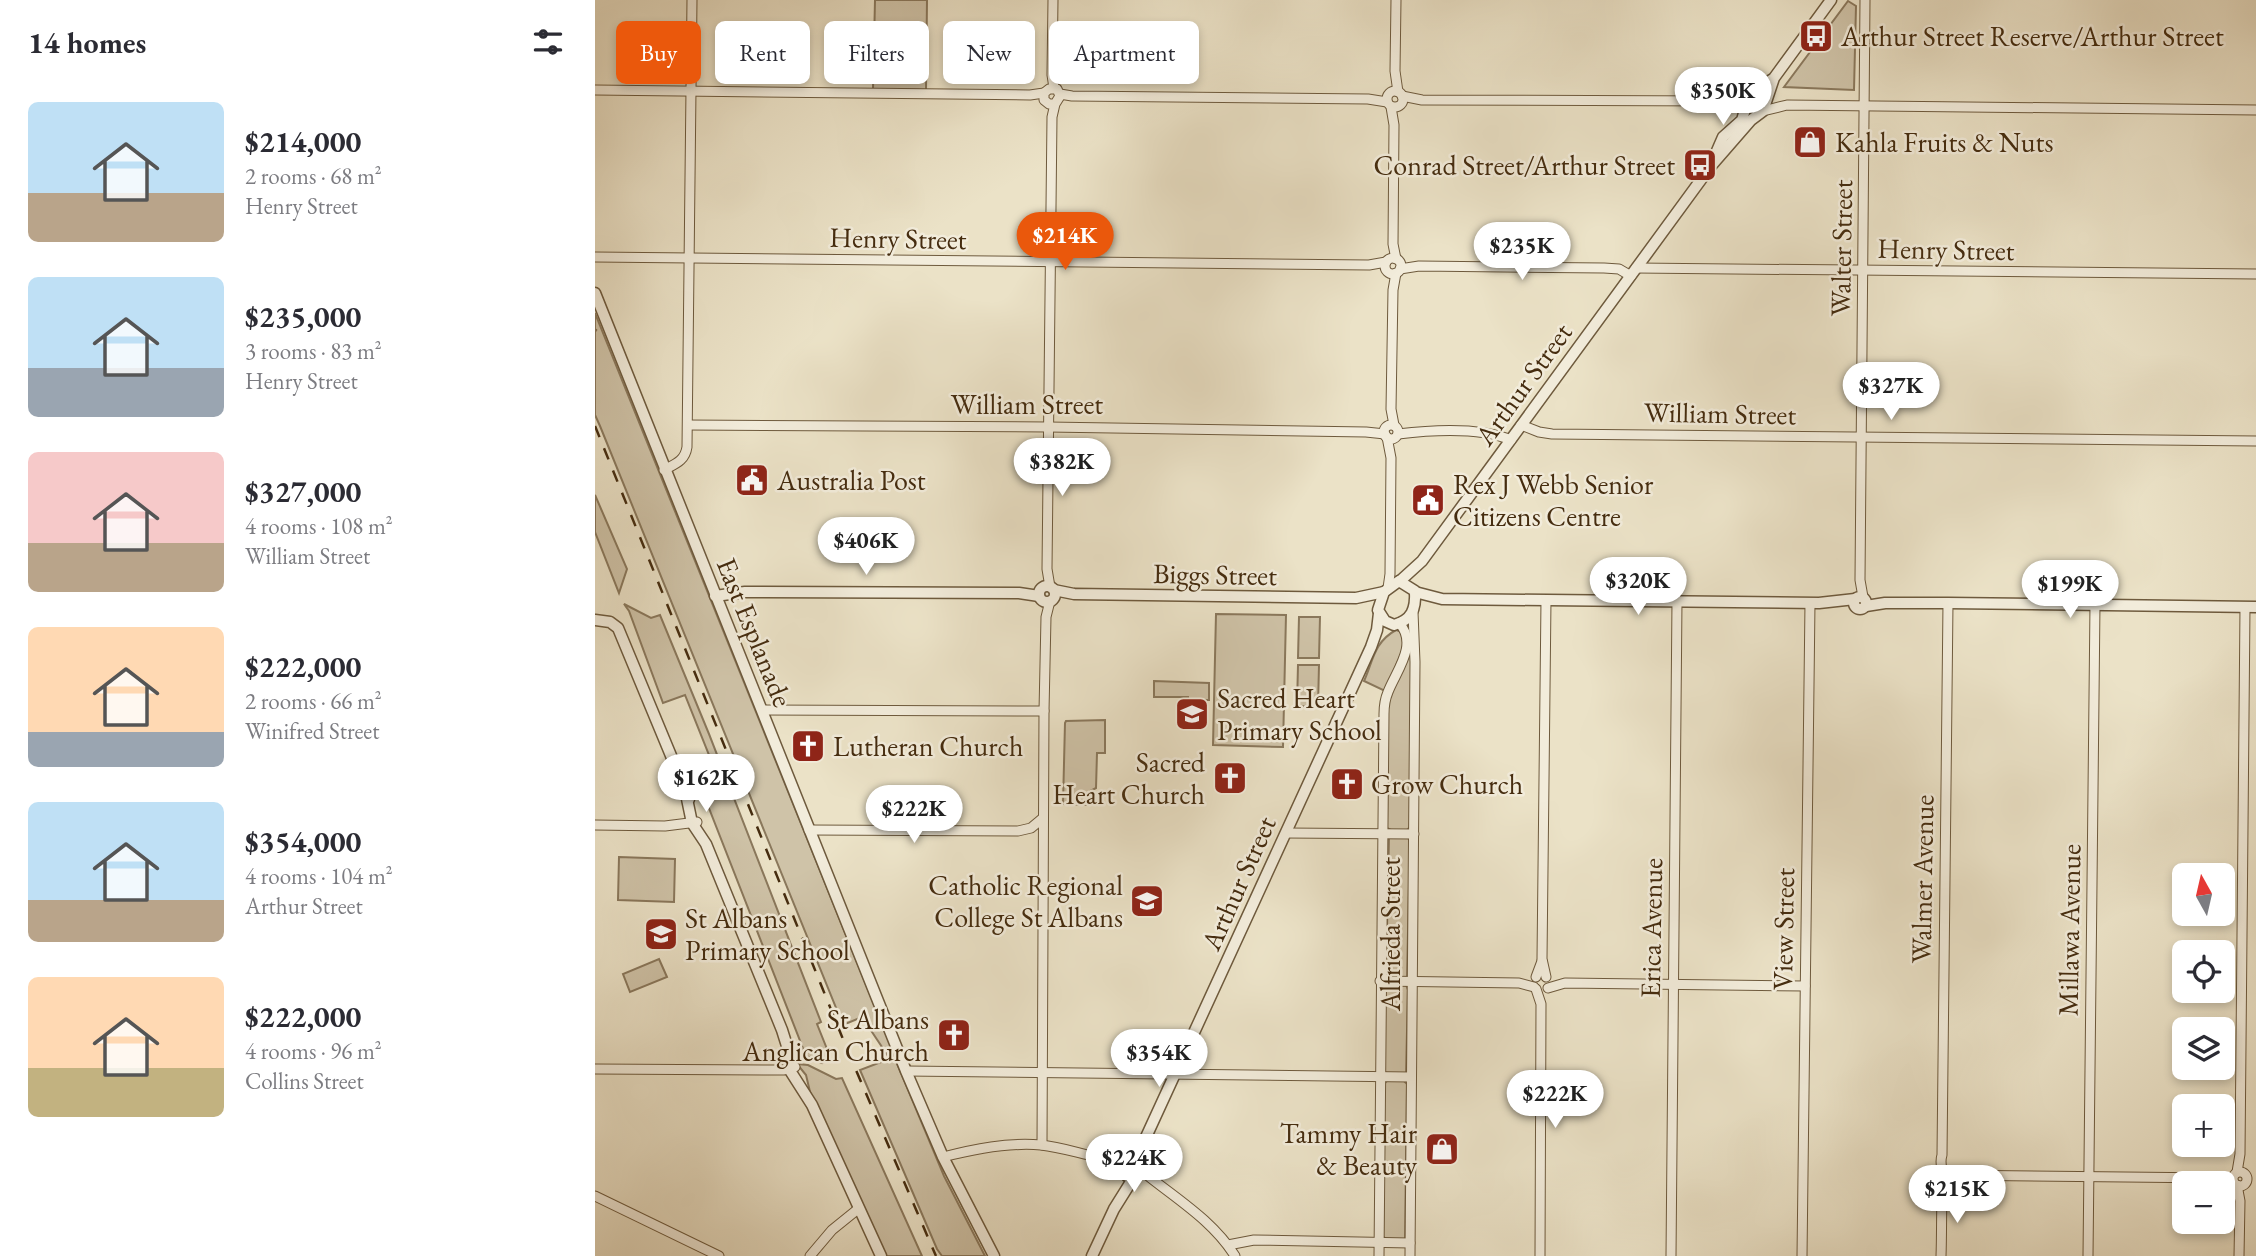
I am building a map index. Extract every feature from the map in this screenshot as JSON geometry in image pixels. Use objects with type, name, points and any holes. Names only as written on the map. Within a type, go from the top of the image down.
[{"type":"street","points":[[664,470],[685,456],[688,425],[692,0]]},
{"type":"street","points":[[1042,1145],[1042,845],[1053,0]]},
{"type":"street","points":[[1396,0],[1390,562],[1386,590],[1378,611],[1385,621],[1397,624],[1414,610],[1442,598]]},
{"type":"street","name":"Arthur Street","points":[[1711,166],[1723,136],[1739,123],[1748,104],[1774,78],[1831,0]]},
{"type":"street","name":"Walter Street","points":[[1860,601],[1865,0]]},
{"type":"street","name":"Arthur Street","points":[[1400,581],[1422,561],[1711,166],[1761,112],[1774,78]]},
{"type":"street","points":[[595,90],[1721,101],[1748,104],[1766,99],[1787,105],[2256,110]]},
{"type":"street","points":[[1748,104],[1761,112],[1787,105]]},
{"type":"street","name":"Henry Street","points":[[595,257],[1612,268],[1633,272],[2256,274]]},
{"type":"street","name":"East Esplanade","points":[[595,293],[907,1071],[943,1157],[994,1256]]},
{"type":"street","name":"William Street","points":[[688,425],[1485,432],[1511,440]]},
{"type":"street","name":"William Street","points":[[1521,425],[1552,434],[2256,441]]},
{"type":"street","name":"Arthur Street","points":[[1415,592],[1416,578],[1422,561]]},
{"type":"street","points":[[1390,562],[1400,581],[1415,592],[1442,598],[2251,607],[2240,1154],[2243,1178],[2239,1256]]},
{"type":"street","points":[[1386,590],[1400,581]]},
{"type":"street","name":"Biggs Street","points":[[715,596],[745,592],[1356,598],[1386,590]]},
{"type":"street","points":[[1414,610],[1415,592]]},
{"type":"street","name":"Biggs Street","points":[[1356,598],[1378,611]]},
{"type":"street","points":[[1540,1256],[1546,600]]},
{"type":"street","name":"Erica Avenue","points":[[1671,1256],[1677,601]]},
{"type":"street","name":"View Street","points":[[1802,1256],[1810,603]]},
{"type":"street","name":"Walmer Avenue","points":[[1941,1256],[1940,1184],[1946,1175],[1940,1164],[1948,603]]},
{"type":"street","name":"Millawa Avenue","points":[[2088,1256],[2095,604]]},
{"type":"street","name":"Alfrieda Street","points":[[1410,1256],[1414,610]]},
{"type":"street","name":"Arthur Street","points":[[1146,1138],[1371,647],[1377,630],[1378,611]]},
{"type":"street","points":[[595,620],[614,624],[622,638],[694,809],[694,822],[706,836],[706,844],[787,1046],[794,1057],[792,1068]]},
{"type":"street","name":"Arthur Street","points":[[1371,647],[1397,624]]},
{"type":"street","name":"Alfrieda Street","points":[[1379,1256],[1384,702],[1403,662],[1407,641],[1405,630],[1397,624]]},
{"type":"street","points":[[762,710],[1044,711]]},
{"type":"street","points":[[810,830],[1018,831],[1031,828],[1043,818]]},
{"type":"street","points":[[595,825],[666,826],[694,822]]},
{"type":"street","points":[[1018,831],[1034,836],[1042,845]]},
{"type":"street","points":[[1286,833],[1413,834]]},
{"type":"street","points":[[1380,981],[1805,985]]},
{"type":"street","points":[[595,1069],[792,1068],[804,1078],[806,1094],[881,1256]]},
{"type":"street","points":[[907,1071],[1411,1077]]},
{"type":"street","points":[[1114,1209],[1125,1165],[1146,1138]]},
{"type":"street","points":[[1092,1256],[1114,1209],[1138,1171],[1141,1148],[1146,1138]]},
{"type":"street","points":[[943,1157],[979,1149],[1042,1145],[1125,1165],[1135,1160],[1138,1171],[1199,1215],[1235,1256]]},
{"type":"street","points":[[1125,1165],[1127,1176],[1138,1171]]},
{"type":"street","points":[[1946,1175],[2243,1178]]},
{"type":"street","points":[[595,1196],[719,1256]]},
{"type":"street","points":[[810,1256],[832,1230],[858,1209]]},
{"type":"street","points":[[1228,1245],[1254,1240],[1410,1243]]},
{"type":"shaded area","points":[[875,0],[927,0],[927,21],[875,21]]},
{"type":"shaded area","points":[[1848,1],[1856,6],[1854,90],[1784,87]]},
{"type":"shaded area","points":[[873,84],[926,84],[926,90],[873,89]]},
{"type":"shaded area","points":[[595,313],[895,1056],[888,1056],[862,1017],[843,1025],[595,415]]},
{"type":"shaded area","points":[[595,495],[627,569],[619,593],[595,532]]},
{"type":"shaded area","points":[[624,604],[651,618],[660,615],[821,1022],[817,1024],[829,1054],[822,1063],[806,1056],[696,775],[717,775],[685,695],[663,703]]},
{"type":"shaded area","points":[[1216,614],[1286,615],[1283,747],[1213,745]]},
{"type":"shaded area","points":[[1299,617],[1320,617],[1319,658],[1298,658]]},
{"type":"shaded area","points":[[1396,630],[1402,632],[1404,647],[1385,691],[1364,681],[1379,646]]},
{"type":"shaded area","points":[[1409,632],[1412,646],[1410,827],[1406,831],[1393,831],[1387,828],[1388,701]]},
{"type":"shaded area","points":[[1298,665],[1319,665],[1318,707],[1297,706]]},
{"type":"shaded area","points":[[1154,681],[1209,683],[1209,700],[1202,700],[1199,715],[1188,715],[1188,697],[1154,697]]},
{"type":"shaded area","points":[[1105,720],[1105,753],[1097,753],[1096,788],[1090,791],[1090,805],[1063,804],[1066,721]]},
{"type":"shaded area","points":[[1389,838],[1408,838],[1410,841],[1407,977],[1392,978],[1386,974]]},
{"type":"shaded area","points":[[619,857],[675,859],[674,902],[618,900]]},
{"type":"shaded area","points":[[659,959],[667,977],[630,992],[623,974]]},
{"type":"shaded area","points":[[1390,985],[1406,985],[1408,990],[1406,1073],[1386,1073],[1383,1070],[1385,990]]},
{"type":"shaded area","points":[[896,1061],[944,1176],[985,1256],[942,1256],[937,1249],[860,1070],[881,1062]]},
{"type":"shaded area","points":[[797,1064],[808,1065],[836,1079],[842,1078],[922,1256],[884,1256],[811,1096],[806,1075]]},
{"type":"shaded area","points":[[1388,1080],[1404,1081],[1407,1084],[1405,1239],[1386,1240],[1383,1236],[1384,1084]]},
{"type":"railway","points":[[595,426],[849,1054],[936,1256]]},
{"type":"place","name":"Arthur Street Reserve/Arthur Street","points":[[1816,36]]},
{"type":"place","name":"Kahla Fruits & Nuts","points":[[1810,142]]},
{"type":"place","name":"Conrad Street/Arthur Street","points":[[1700,165]]},
{"type":"place","name":"Australia Post","points":[[752,480]]},
{"type":"place","name":"Rex J Webb Senior Citizens Centre","points":[[1428,500]]},
{"type":"place","name":"Sacred Heart Primary School","points":[[1192,714]]},
{"type":"place","name":"Lutheran Church","points":[[808,746]]},
{"type":"place","name":"Sacred Heart Church","points":[[1230,778]]},
{"type":"place","name":"Grow Church","points":[[1347,784]]},
{"type":"place","name":"Catholic Regional College St Albans","points":[[1147,901]]},
{"type":"place","name":"St Albans Primary School","points":[[661,934]]},
{"type":"place","name":"St Albans Anglican Church","points":[[954,1035]]},
{"type":"place","name":"Tammy Hair & Beauty","points":[[1442,1149]]}]
